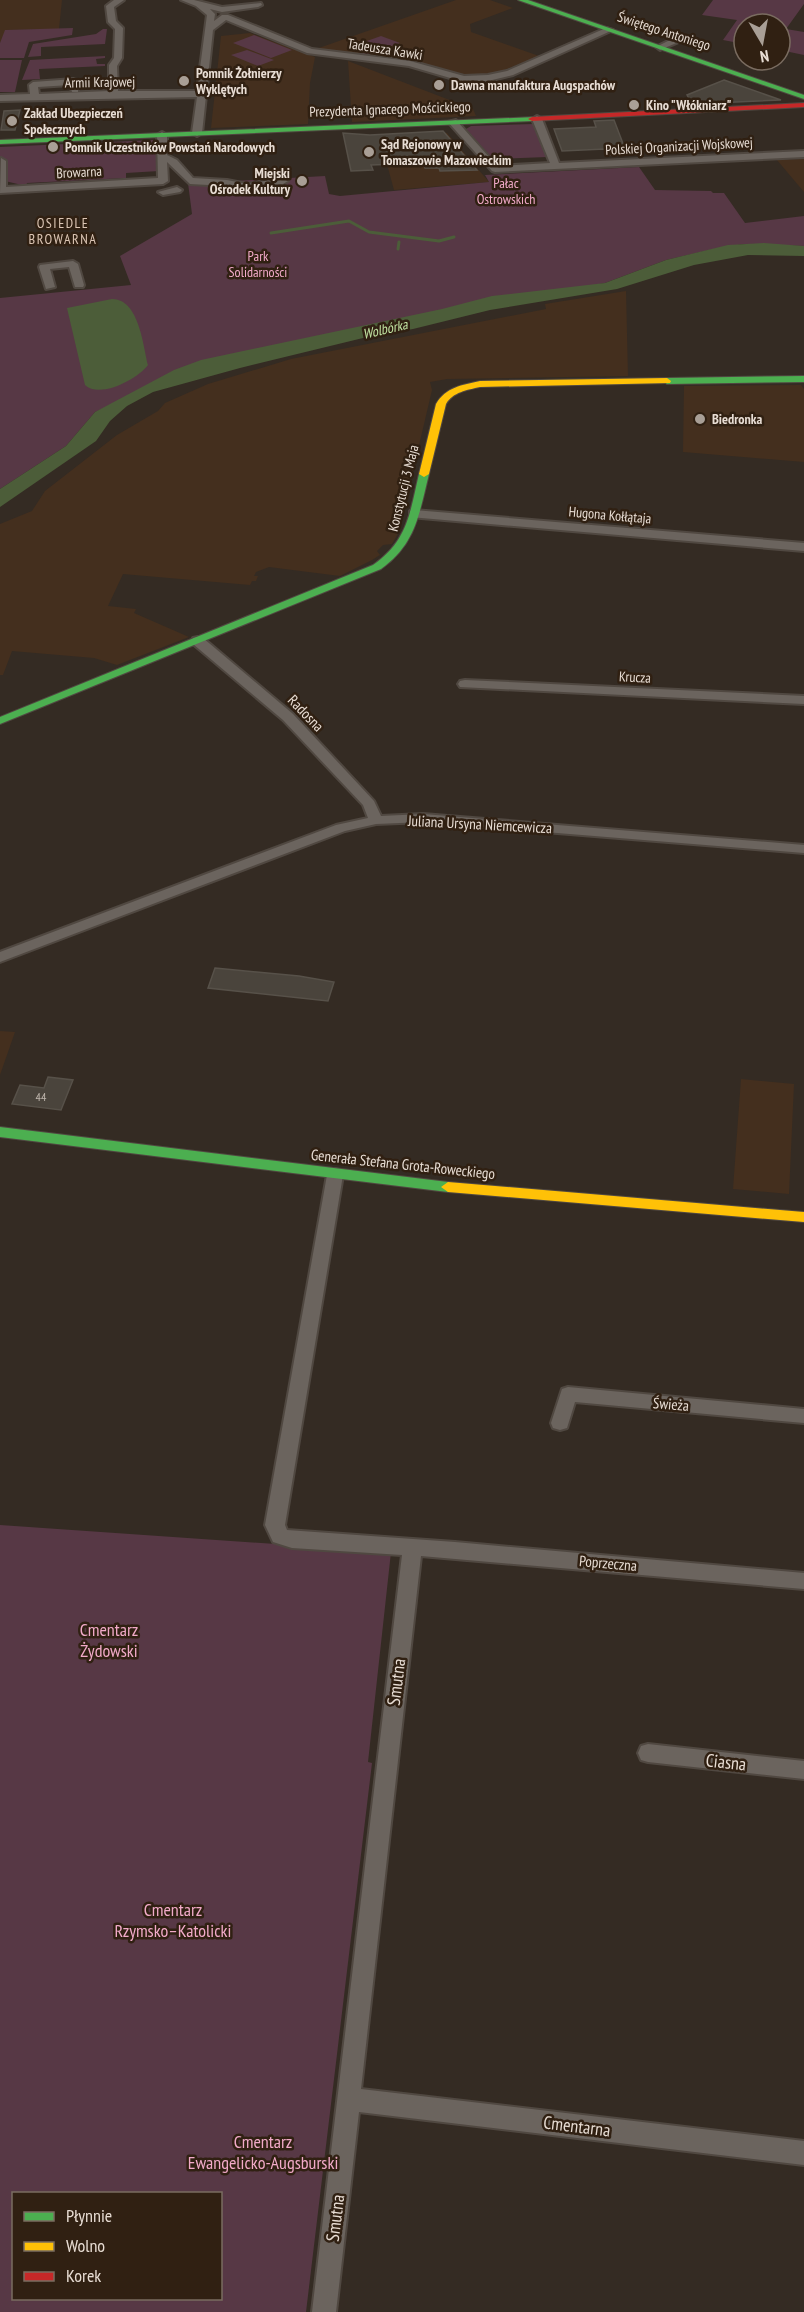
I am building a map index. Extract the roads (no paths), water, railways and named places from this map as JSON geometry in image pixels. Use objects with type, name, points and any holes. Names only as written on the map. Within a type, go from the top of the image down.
[{"type":"street","points":[[185,0],[225,14]]},
{"type":"street","name":"Świętego Antoniego","points":[[521,0],[660,47],[803,100]]},
{"type":"street","points":[[114,94],[113,65],[117,63],[118,58],[119,28],[112,22],[110,6],[124,1]]},
{"type":"street","points":[[200,6],[216,17],[262,4]]},
{"type":"street","points":[[197,133],[211,14]]},
{"type":"street","points":[[209,29],[225,14]]},
{"type":"street","name":"Tadeusza Kawki","points":[[225,14],[310,51],[411,64],[464,79],[488,78],[510,73],[609,30]]},
{"type":"street","points":[[660,47],[678,39]]},
{"type":"street","points":[[35,97],[33,84],[74,82],[75,90]]},
{"type":"street","name":"Armii Krajowej","points":[[0,98],[201,94]]},
{"type":"street","name":"Prezydenta Ignacego Mościckiego","points":[[0,142],[782,108],[803,100]]},
{"type":"street","points":[[537,119],[556,166]]},
{"type":"street","name":"Polskiej Organizacji Wojskowej","points":[[453,122],[495,169],[804,154]]},
{"type":"street","name":"Browarna","points":[[1,161],[1,190],[163,181],[162,135]]},
{"type":"street","points":[[163,157],[174,162],[190,181],[247,186],[266,191]]},
{"type":"street","points":[[247,186],[283,181]]},
{"type":"street","points":[[164,192],[177,190]]},
{"type":"street","points":[[50,287],[44,267],[73,264],[79,285]]},
{"type":"street","name":"Konstytucji 3 Maja","points":[[0,721],[385,564],[406,543],[441,404],[448,393],[459,388],[496,383],[804,379]]},
{"type":"street","name":"Hugona Kołłątaja","points":[[414,514],[804,547]]},
{"type":"street","name":"Radosna","points":[[198,641],[288,717],[369,804],[376,820]]},
{"type":"street","name":"Krucza","points":[[465,684],[804,699]]},
{"type":"street","name":"Juliana Ursyna Niemcewicza","points":[[0,957],[341,828],[376,820],[435,819],[804,849]]},
{"type":"street","name":"Generała Stefana Grota-Roweckiego","points":[[0,1132],[424,1185],[804,1217]]},
{"type":"street","points":[[335,1175],[275,1525],[280,1536],[292,1540],[412,1548]]},
{"type":"street","name":"Świeża","points":[[560,1423],[568,1394],[804,1416]]},
{"type":"street","name":"Poprzeczna","points":[[412,1548],[804,1581]]},
{"type":"street","name":"Smutna","points":[[324,2312],[412,1548]]},
{"type":"street","name":"Ciasna","points":[[648,1754],[804,1770]]},
{"type":"street","name":"Cmentarna","points":[[350,2099],[804,2153]]},
{"type":"water","name":"Wolbórka","points":[[764,243],[804,246],[804,256],[748,255],[694,265],[617,289],[490,310],[413,329],[363,338],[153,392],[127,406],[110,421],[96,441],[0,507],[0,489],[66,446],[95,412],[174,370],[201,360],[442,309],[492,296],[605,283],[666,260],[728,245]]},
{"type":"water","points":[[112,299],[128,306],[134,315],[142,335],[148,365],[136,376],[118,386],[109,389],[92,389],[85,385],[67,308]]},
{"type":"waterway","points":[[271,233],[349,221],[369,232],[439,241],[454,237]]},
{"type":"waterway","points":[[398,249],[399,242]]},
{"type":"place","name":"Pomnik Żołnierzy Wyklętych","points":[[184,81]]},
{"type":"place","name":"Dawna manufaktura Augspachów","points":[[439,85]]},
{"type":"place","name":"Kino \"Włókniarz\"","points":[[634,105]]},
{"type":"place","name":"Zakład Ubezpieczeń Społecznych","points":[[12,121]]},
{"type":"place","name":"Pomnik Uczestników Powstań Narodowych","points":[[53,147]]},
{"type":"place","name":"Sąd Rejonowy w Tomaszowie Mazowieckim","points":[[369,152]]},
{"type":"place","name":"Miejski Ośrodek Kultury","points":[[302,181]]},
{"type":"place","name":"Biedronka","points":[[700,419]]},
{"type":"district","name":"OSIEDLE BROWARNA","points":[[63,232]]},
{"type":"park label","name":"Pałac Ostrowskich","points":[[506,192]]},
{"type":"park label","name":"Park Solidarności","points":[[258,264]]},
{"type":"park label","name":"Cmentarz Żydowski","points":[[109,1639]]},
{"type":"park label","name":"Cmentarz Rzymsko–Katolicki","points":[[173,1919]]},
{"type":"park label","name":"Cmentarz Ewangelicko-Augsburski","points":[[263,2151]]}]
